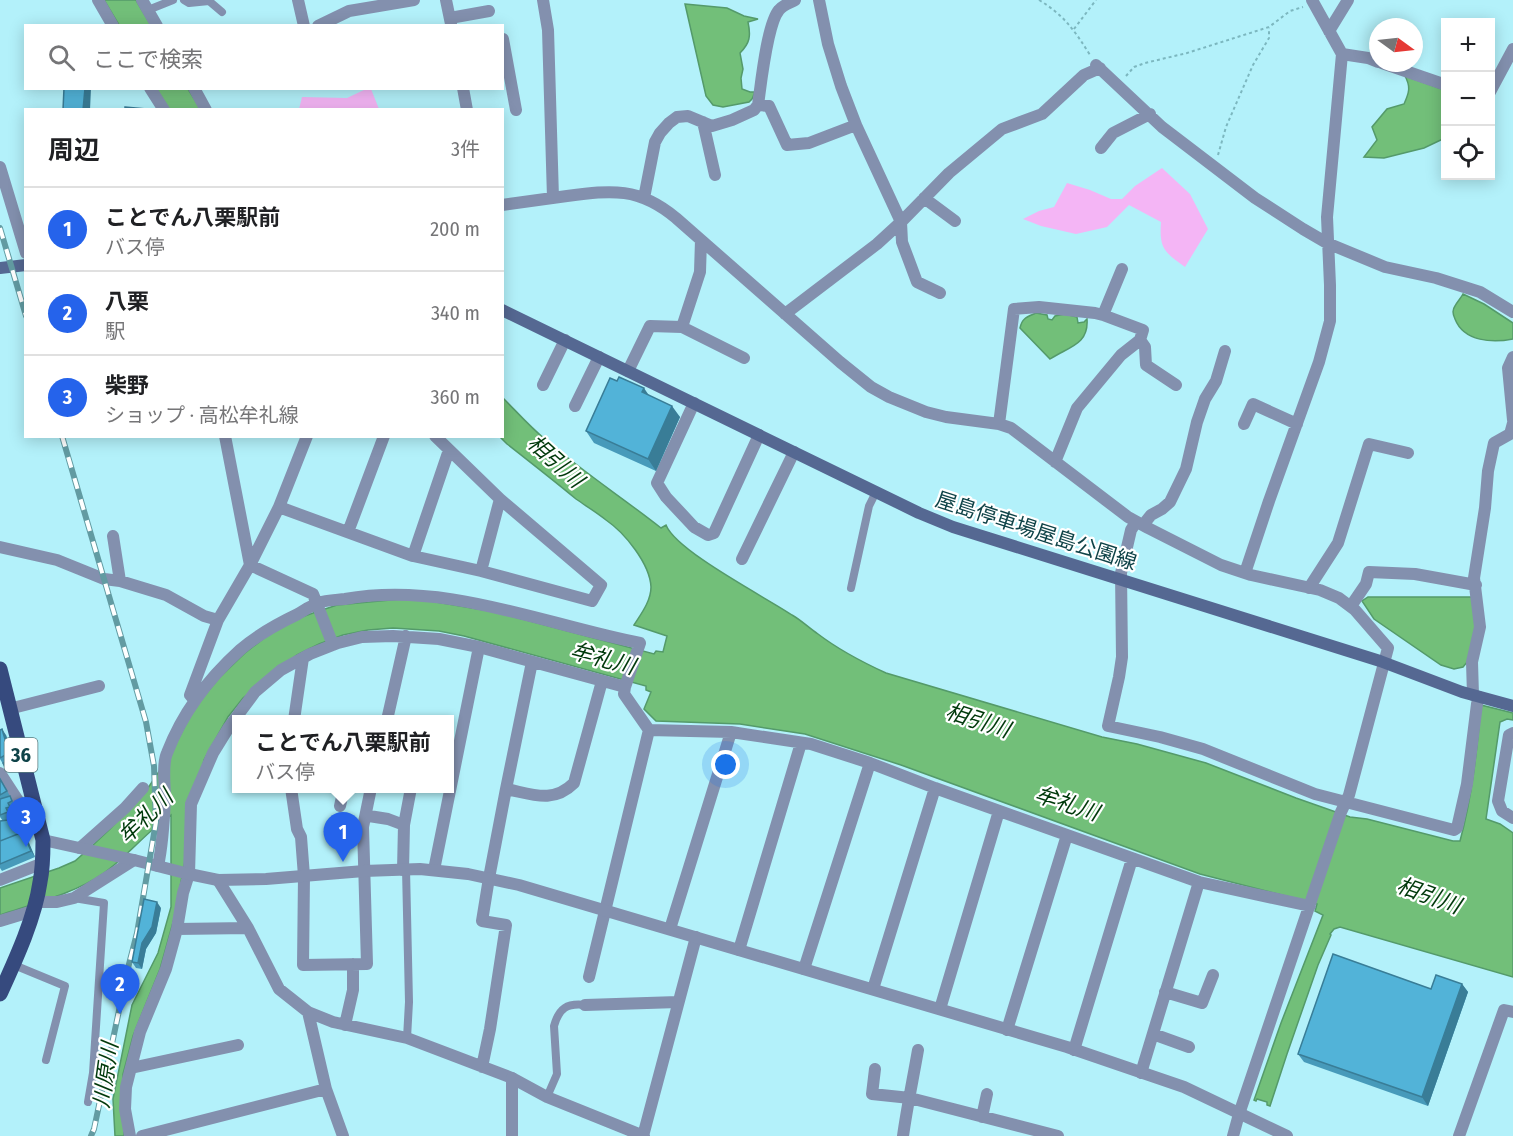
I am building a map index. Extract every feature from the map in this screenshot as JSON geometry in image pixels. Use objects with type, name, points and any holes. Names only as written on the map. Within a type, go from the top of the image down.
[{"type":"main road","points":[[0,268],[24,265]]},
{"type":"main road","name":"屋島停車場屋島公園線","points":[[504,311],[919,513],[953,527],[1513,706]]},
{"type":"main road","name":"36","points":[[0,669],[43,840],[42,868],[35,903],[14,965],[0,994]]},
{"type":"street","points":[[98,0],[112,24]]},
{"type":"street","points":[[298,0],[304,24]]},
{"type":"street","points":[[322,24],[350,11],[375,3],[414,0]]},
{"type":"street","points":[[446,0],[450,22],[489,11]]},
{"type":"street","points":[[543,0],[548,30],[553,198]]},
{"type":"street","points":[[644,198],[655,142],[669,123],[677,117],[688,116],[712,126],[754,110],[758,105],[770,32],[775,17],[781,8],[795,0]]},
{"type":"street","points":[[819,0],[828,44],[841,86],[856,125],[901,222],[902,242],[917,282],[940,293]]},
{"type":"street","points":[[1329,31],[1348,0]]},
{"type":"street","points":[[1245,573],[1319,362],[1330,321],[1327,217],[1342,54],[1313,2]]},
{"type":"street","points":[[145,5],[156,24]]},
{"type":"street","points":[[1495,84],[1513,49]]},
{"type":"street","points":[[504,52],[506,77],[516,110]]},
{"type":"street","points":[[1342,54],[1369,58]]},
{"type":"street","points":[[785,314],[878,244],[949,173],[1002,129],[1042,114],[1084,75],[1098,67],[1162,126],[1214,167],[1255,198],[1327,243],[1385,267],[1436,278],[1480,292],[1513,312]]},
{"type":"street","points":[[1409,72],[1441,83]]},
{"type":"street","points":[[151,90],[163,108]]},
{"type":"street","points":[[195,90],[205,108]]},
{"type":"street","points":[[463,90],[467,108]]},
{"type":"street","points":[[758,105],[769,106],[787,145],[809,142],[856,125]]},
{"type":"street","points":[[1101,148],[1113,133],[1150,114]]},
{"type":"street","points":[[703,122],[715,175]]},
{"type":"street","points":[[0,167],[24,246]]},
{"type":"street","points":[[504,205],[601,192],[628,193],[644,198],[666,210],[855,375],[889,397],[926,412],[999,424],[1017,432],[1139,524],[1206,559],[1245,573],[1330,593],[1339,598],[1351,606],[1388,648],[1344,807],[1233,1136]]},
{"type":"street","points":[[924,198],[955,221]]},
{"type":"street","points":[[682,327],[700,272],[701,240]]},
{"type":"street","points":[[1103,315],[1122,269]]},
{"type":"street","points":[[999,424],[1014,309],[1039,307],[1103,315],[1143,330],[1140,340],[1121,355],[1077,408],[1055,462]]},
{"type":"street","points":[[628,371],[650,326],[682,327],[744,358]]},
{"type":"street","points":[[543,385],[565,340]]},
{"type":"street","points":[[1140,340],[1145,347],[1146,365],[1176,385]]},
{"type":"street","points":[[1225,351],[1216,381],[1205,399],[1197,422],[1186,469],[1170,502],[1131,530],[1121,573],[1122,657],[1108,726],[1203,749],[1344,807],[1454,830],[1457,828],[1467,784],[1477,704],[1472,662],[1480,627],[1474,578],[1485,508],[1488,471],[1494,443],[1509,438],[1513,422],[1508,368],[1513,357]]},
{"type":"street","points":[[575,406],[599,357]]},
{"type":"street","points":[[694,403],[657,483],[666,497],[694,527],[708,535],[714,533],[759,435]]},
{"type":"street","points":[[1244,424],[1253,404],[1297,424]]},
{"type":"street","points":[[225,438],[250,565]]},
{"type":"street","points":[[195,701],[190,695],[218,620],[250,565],[279,507],[305,438]]},
{"type":"street","points":[[348,532],[383,438]]},
{"type":"street","points":[[279,507],[413,556],[481,571],[592,601],[601,585],[500,499],[437,438]]},
{"type":"street","points":[[1309,588],[1338,543],[1369,444],[1408,453]]},
{"type":"street","points":[[413,556],[450,450]]},
{"type":"street","points":[[742,559],[794,452]]},
{"type":"street","points":[[481,571],[500,499]]},
{"type":"street","points":[[113,536],[120,580]]},
{"type":"street","points":[[0,547],[57,560],[104,579],[120,580],[166,595],[204,616],[218,620]]},
{"type":"street","points":[[250,565],[313,594],[333,645]]},
{"type":"street","points":[[1351,606],[1366,584],[1369,572],[1415,574],[1476,585]]},
{"type":"street","points":[[158,866],[163,844],[165,756],[181,724],[195,701],[223,666],[249,642],[318,603],[363,595],[401,593],[478,604],[640,643],[624,694],[649,730],[589,977]]},
{"type":"street","points":[[237,715],[255,692],[280,670],[333,645],[362,637],[406,636],[439,639],[479,647],[625,687]]},
{"type":"street","points":[[388,715],[406,636]]},
{"type":"street","points":[[454,771],[479,647]]},
{"type":"street","points":[[295,715],[303,658]]},
{"type":"street","points":[[482,1067],[506,925],[482,921],[532,662]]},
{"type":"street","points":[[506,789],[544,797],[567,790],[574,783],[602,681]]},
{"type":"street","points":[[9,709],[99,686]]},
{"type":"street","points":[[130,1136],[125,1109],[126,1087],[140,1032],[166,969],[177,929],[192,804],[213,753],[232,722]]},
{"type":"street","points":[[649,730],[731,732],[811,744],[870,763],[1199,882],[1311,904]]},
{"type":"street","points":[[670,929],[731,732]]},
{"type":"street","points":[[1513,733],[1509,735],[1498,801],[1502,811],[1513,819]]},
{"type":"street","points":[[739,950],[801,743]]},
{"type":"street","points":[[804,969],[870,763]]},
{"type":"street","points":[[0,773],[30,819],[38,821]]},
{"type":"street","points":[[81,848],[125,808],[142,788]]},
{"type":"street","points":[[873,990],[935,788]]},
{"type":"street","points":[[292,793],[297,829],[301,837],[304,876],[303,965],[367,963],[363,827],[370,793]]},
{"type":"street","points":[[340,806],[343,793]]},
{"type":"street","points":[[405,869],[404,825],[410,793]]},
{"type":"street","points":[[434,870],[450,793]]},
{"type":"street","points":[[940,1010],[999,811]]},
{"type":"street","points":[[366,813],[369,816],[388,819],[404,825]]},
{"type":"street","points":[[1007,1030],[1067,835]]},
{"type":"street","points":[[43,840],[218,880],[255,880],[405,869],[434,870],[519,885],[1074,1050],[1184,1087],[1287,1136]]},
{"type":"street","points":[[1074,1050],[1132,859]]},
{"type":"street","points":[[0,921],[35,903],[57,902],[74,898],[134,860]]},
{"type":"street","points":[[0,880],[42,868]]},
{"type":"street","points":[[218,880],[248,928],[279,989],[308,1012],[333,1022],[407,1038],[512,1078],[547,1097],[643,1136],[696,937]]},
{"type":"street","points":[[1141,1073],[1199,882]]},
{"type":"street","points":[[177,929],[248,928]]},
{"type":"street","points":[[345,1025],[353,990],[352,964]]},
{"type":"street","points":[[1165,992],[1202,1003],[1213,975]]},
{"type":"street","points":[[585,1005],[678,1002]]},
{"type":"street","points":[[1459,1136],[1504,1010],[1513,1012]]},
{"type":"street","points":[[308,1012],[326,1089],[343,1136]]},
{"type":"street","points":[[1153,1034],[1189,1047]]},
{"type":"street","points":[[131,1068],[238,1045]]},
{"type":"street","points":[[903,1136],[918,1050]]},
{"type":"street","points":[[875,1069],[872,1094],[910,1098],[1058,1136]]},
{"type":"street","points":[[512,1078],[512,1136]]},
{"type":"street","points":[[142,1136],[326,1089]]},
{"type":"street","points":[[982,1117],[987,1094]]},
{"type":"lane","points":[[145,5],[173,0]]},
{"type":"lane","points":[[184,0],[189,3],[209,1],[222,12]]},
{"type":"lane","points":[[851,588],[869,506],[876,492]]},
{"type":"lane","points":[[405,869],[409,1002],[407,1038]]},
{"type":"lane","points":[[74,898],[104,903],[93,1073],[88,1102]]},
{"type":"lane","points":[[14,965],[65,986],[46,1060]]},
{"type":"lane","points":[[547,1097],[557,1074],[554,1026],[556,1019],[568,1006],[585,1005]]},
{"type":"path","points":[[1039,0],[1052,7],[1074,29],[1098,67]]},
{"type":"path","points":[[1074,29],[1096,0]]},
{"type":"path","points":[[1117,83],[1134,67],[1269,27],[1290,11],[1313,2]]},
{"type":"path","points":[[1214,167],[1226,127],[1253,65],[1269,38],[1269,27]]},
{"type":"shaded area","points":[[364,90],[371,90],[379,108],[299,108],[302,97],[347,98]]},
{"type":"shaded area","points":[[1162,168],[1190,194],[1208,229],[1185,267],[1164,249],[1161,222],[1129,205],[1107,227],[1076,234],[1041,226],[1023,219],[1054,207],[1067,183],[1111,199],[1122,199],[1135,186]]},
{"type":"water","points":[[104,0],[136,0],[150,24],[118,24]]},
{"type":"water","points":[[685,4],[727,8],[744,16],[758,19],[748,22],[749,39],[740,53],[743,69],[742,89],[755,92],[749,102],[723,107],[713,105],[706,96]]},
{"type":"water","points":[[1405,76],[1441,89],[1441,140],[1424,148],[1384,158],[1364,157],[1377,140],[1372,127],[1387,109],[1404,104],[1409,90]]},
{"type":"water","points":[[157,90],[189,90],[200,108],[167,108]]},
{"type":"water","points":[[1463,294],[1484,304],[1513,323],[1513,339],[1497,341],[1480,339],[1459,327],[1453,312]]},
{"type":"water","points":[[1036,313],[1047,315],[1048,319],[1052,320],[1055,316],[1065,314],[1077,317],[1078,323],[1087,319],[1085,335],[1076,344],[1050,359],[1020,328],[1024,320]]},
{"type":"water","points":[[504,399],[534,430],[560,452],[661,528],[666,525],[673,536],[686,548],[795,617],[842,650],[886,673],[1102,737],[1206,763],[1350,817],[1460,841],[1468,808],[1481,705],[1513,713],[1513,720],[1507,719],[1500,722],[1486,819],[1500,824],[1513,833],[1513,977],[1340,927],[1334,929],[1318,965],[1270,1106],[1267,1102],[1254,1100],[1323,915],[1315,911],[1317,904],[1200,874],[901,765],[805,734],[740,724],[656,721],[644,709],[651,692],[646,690],[646,686],[464,636],[439,631],[393,628],[368,630],[343,635],[297,655],[243,698],[228,717],[204,760],[179,901],[160,969],[133,1036],[123,1074],[124,1136],[115,1136],[113,1099],[132,1005],[158,953],[171,907],[171,815],[104,873],[67,892],[0,915],[0,888],[75,861],[110,829],[148,788],[170,755],[194,708],[219,678],[245,653],[273,631],[296,619],[337,605],[412,598],[496,612],[654,654],[656,651],[663,652],[667,636],[634,625],[651,592],[650,578],[635,550],[613,526],[501,438],[504,438]]},
{"type":"water","points":[[1368,597],[1474,597],[1476,628],[1468,661],[1463,667],[1454,669],[1441,665],[1374,619],[1362,601]]},
{"type":"building","points":[[64,90],[85,90],[83,108],[63,108]]},
{"type":"building","points":[[619,377],[644,388],[642,392],[672,406],[648,459],[586,431],[610,378],[617,381]]},
{"type":"building","points":[[2,729],[9,753],[0,758],[0,730]]},
{"type":"building","points":[[7,761],[10,767],[6,769],[3,763]]},
{"type":"building","points":[[0,779],[7,791],[0,795]]},
{"type":"building","points":[[10,796],[12,801],[8,803],[10,807],[6,808],[8,812],[0,815],[0,799]]},
{"type":"building","points":[[18,815],[25,832],[0,841],[0,821]]},
{"type":"building","points":[[23,832],[31,851],[0,864],[0,841]]},
{"type":"building","points":[[144,899],[157,902],[152,927],[142,943],[138,963],[132,962]]},
{"type":"building","points":[[1333,954],[1431,989],[1436,975],[1462,984],[1422,1097],[1298,1054]]},
{"type":"railway","points":[[0,228],[24,309]]},
{"type":"railway","points":[[63,438],[146,722],[154,766],[156,822],[137,933],[91,1136]]},
{"type":"place","name":"柴野","points":[[26,847]]},
{"type":"place","name":"ことでん八栗駅前","points":[[343,862]]},
{"type":"place","name":"八栗","points":[[120,1014]]},
{"type":"water label","name":"相引川","points":[[556,461]]},
{"type":"water label","name":"牟礼川","points":[[603,658]]},
{"type":"water label","name":"相引川","points":[[978,720]]},
{"type":"water label","name":"牟礼川","points":[[1067,803]]},
{"type":"water label","name":"牟礼川","points":[[145,816]]},
{"type":"water label","name":"相引川","points":[[1429,895]]},
{"type":"water label","name":"川原川","points":[[105,1075]]}]
